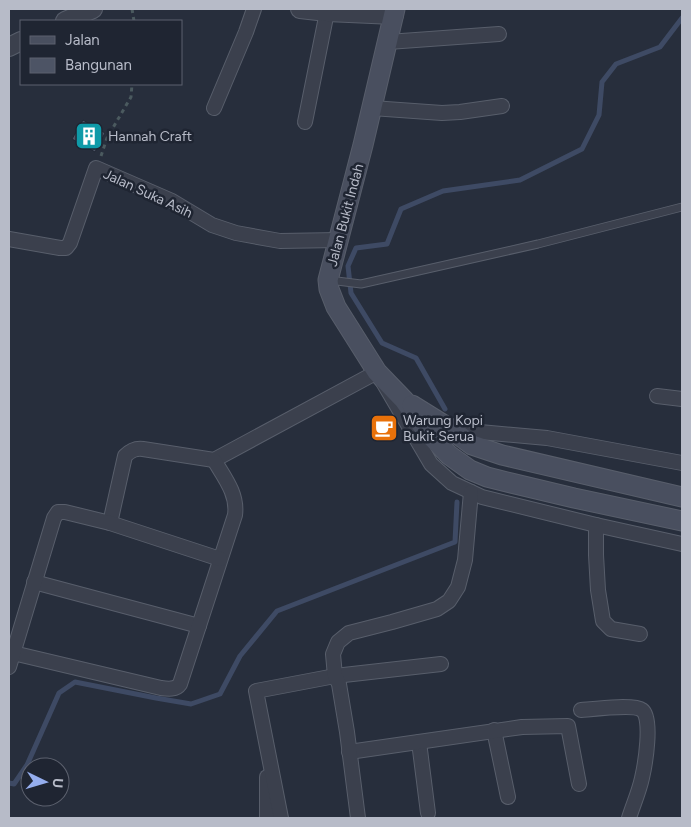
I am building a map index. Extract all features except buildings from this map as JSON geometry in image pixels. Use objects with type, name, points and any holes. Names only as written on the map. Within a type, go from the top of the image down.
[{"type":"main road","name":"Jalan Bukit Indah","points":[[395,12],[338,240],[335,281],[329,289],[336,307],[377,372],[404,400],[426,430],[449,455],[470,470],[487,477],[682,521]]},
{"type":"main road","name":"Jalan Bukit Indah","points":[[404,400],[472,444],[502,454],[682,497]]},
{"type":"street","points":[[68,20],[93,9]]},
{"type":"street","points":[[214,108],[254,9]]},
{"type":"street","points":[[300,9],[327,12],[395,12]]},
{"type":"street","points":[[305,122],[327,12]]},
{"type":"street","points":[[388,42],[499,34]]},
{"type":"street","points":[[372,108],[442,113],[502,106]]},
{"type":"street","name":"Jalan Suka Asih","points":[[9,239],[66,248],[70,243],[96,168],[172,201],[212,225],[236,233],[280,241],[338,240]]},
{"type":"street","points":[[110,523],[125,456],[129,452],[138,448],[214,460],[377,372],[431,464],[452,483],[482,497],[682,544]]},
{"type":"street","points":[[657,396],[682,399]]},
{"type":"street","points":[[449,428],[546,438],[682,463]]},
{"type":"street","points":[[13,653],[161,688],[176,688],[180,684],[236,510],[231,487],[214,460]]},
{"type":"street","points":[[358,818],[333,654],[338,642],[349,633],[437,609],[448,601],[458,587],[465,560],[471,492]]},
{"type":"street","points":[[9,667],[54,518],[58,512],[110,523],[220,559]]},
{"type":"street","points":[[596,525],[598,590],[603,620],[611,629],[640,634]]},
{"type":"street","points":[[34,582],[199,626]]},
{"type":"street","points":[[281,818],[256,691],[336,676],[441,664]]},
{"type":"street","points":[[581,710],[629,707],[642,710],[646,715],[648,736],[642,778],[629,818]]},
{"type":"street","points":[[349,752],[494,730],[568,726],[579,784]]},
{"type":"street","points":[[494,730],[508,797]]},
{"type":"street","points":[[419,742],[428,813]]},
{"type":"street","points":[[266,818],[268,748]]},
{"type":"lane","points":[[335,281],[362,284],[538,244],[682,207]]},
{"type":"path","points":[[96,168],[107,138],[131,97],[132,85]]},
{"type":"waterway","points":[[445,409],[416,358],[382,343],[351,293],[348,266],[356,248],[387,244],[401,209],[443,191],[520,180],[582,149],[599,115],[602,82],[616,64],[660,47],[682,18]]},
{"type":"waterway","points":[[9,783],[14,784],[27,765],[59,693],[75,682],[191,704],[220,694],[240,656],[277,611],[455,542],[457,502]]},
{"type":"place","name":"Hannah Craft","points":[[89,136]]},
{"type":"place","name":"Warung Kopi Bukit Serua","points":[[384,428]]}]
